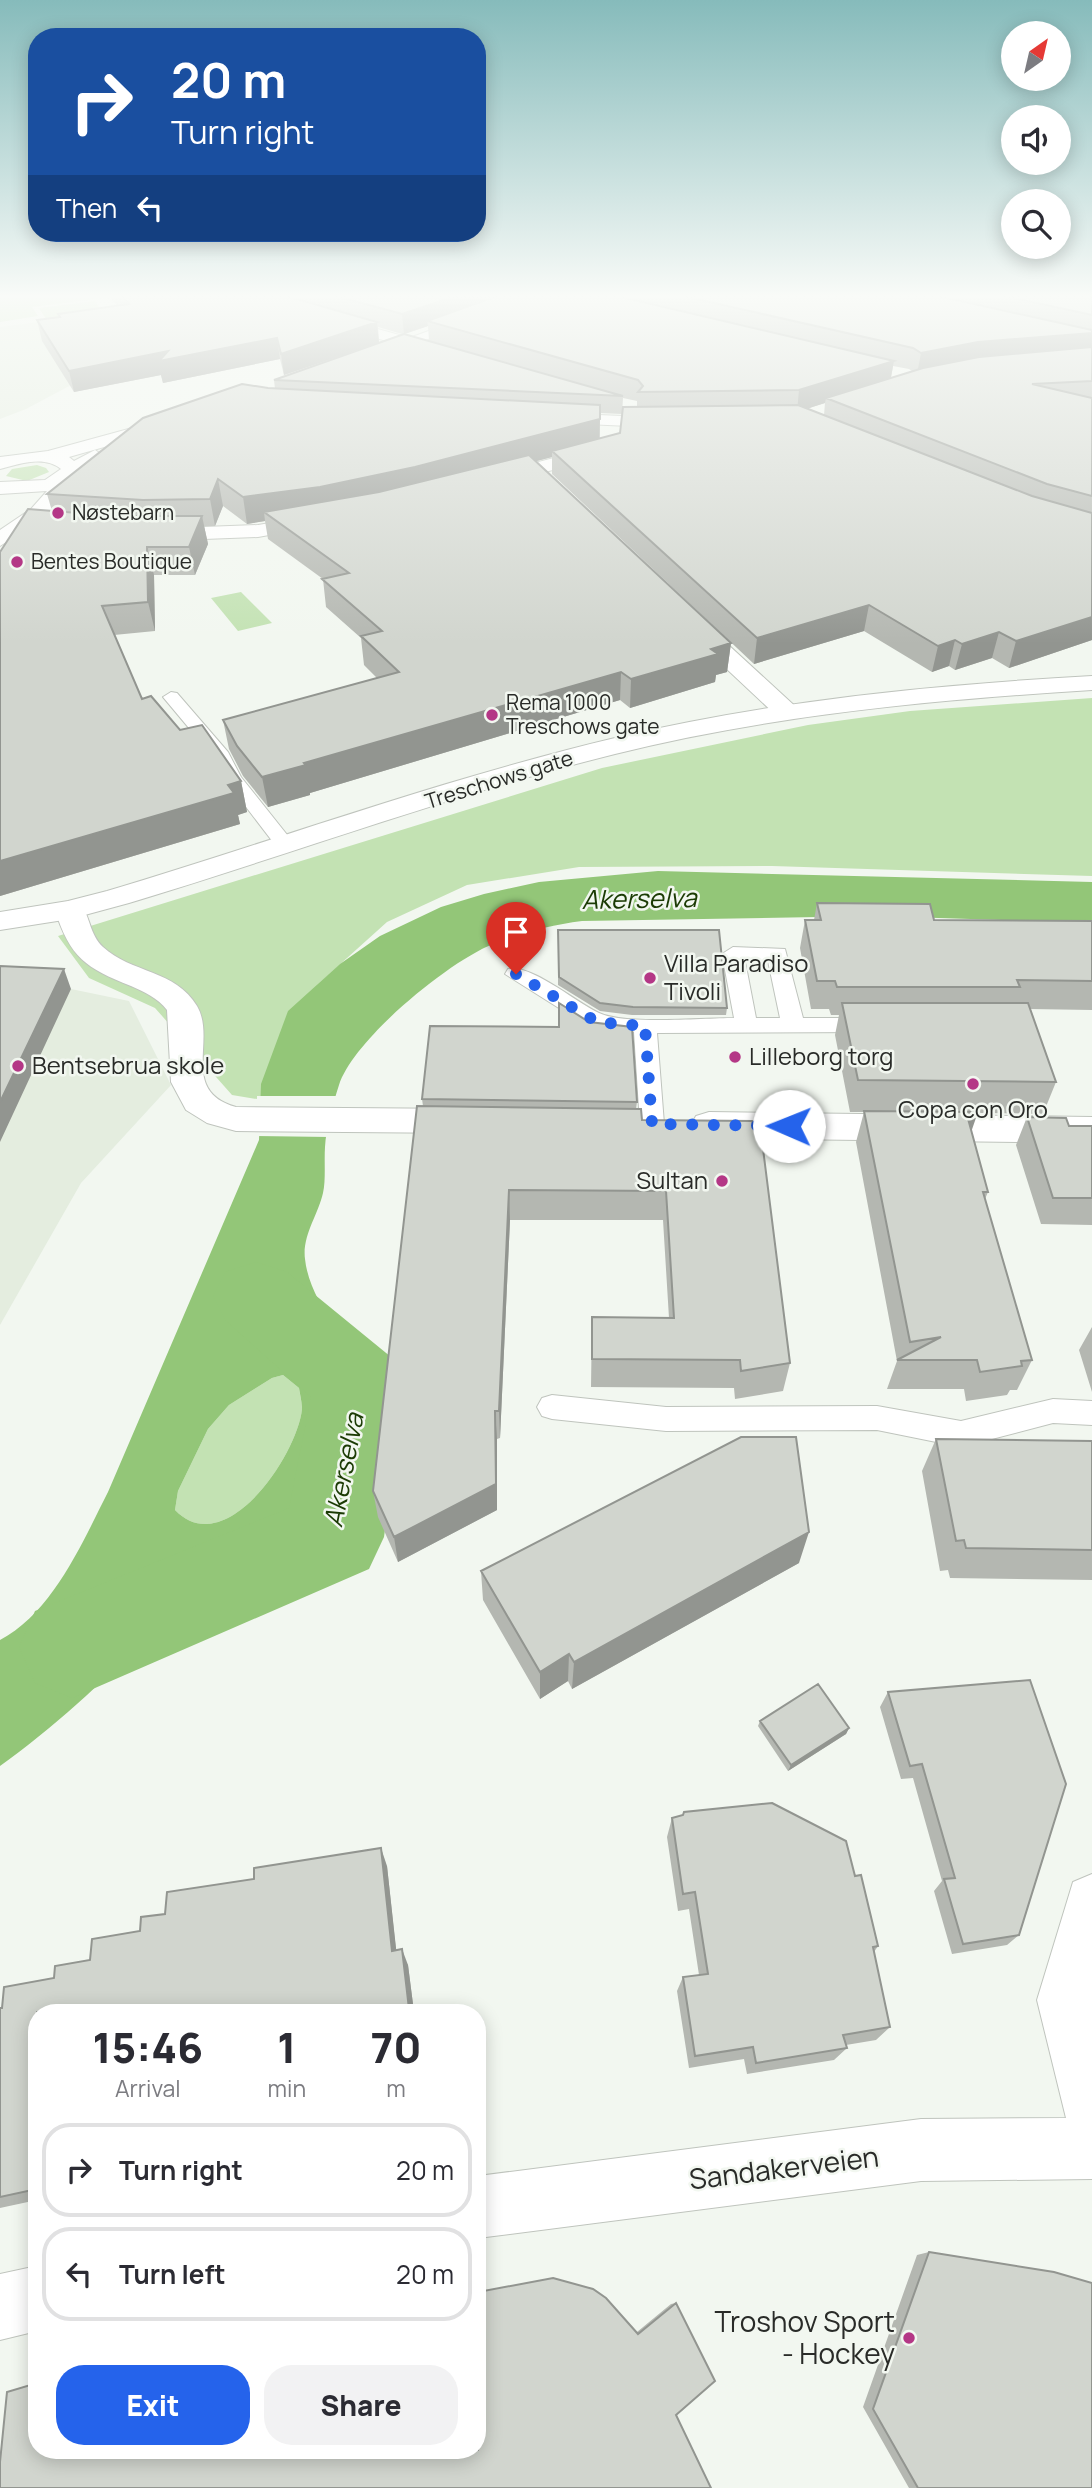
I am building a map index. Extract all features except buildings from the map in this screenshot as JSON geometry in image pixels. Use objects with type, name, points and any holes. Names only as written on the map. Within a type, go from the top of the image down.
[{"type":"street","points":[[528,418],[605,412]]},
{"type":"street","points":[[468,486],[611,449],[620,412]]},
{"type":"street","points":[[626,412],[688,423]]},
{"type":"street","points":[[0,457],[48,457],[134,435],[186,417]]},
{"type":"street","points":[[0,488],[30,489],[68,474],[134,435]]},
{"type":"street","points":[[0,540],[38,513],[59,490],[68,474],[65,462],[48,457]]},
{"type":"street","points":[[0,463],[25,458]]},
{"type":"street","points":[[536,469],[550,489]]},
{"type":"street","points":[[0,488],[16,503],[19,524]]},
{"type":"street","points":[[135,535],[258,531],[335,518]]},
{"type":"street","points":[[19,524],[50,529]]},
{"type":"street","points":[[677,610],[788,713]]},
{"type":"street","name":"Treschows gate","points":[[0,921],[70,910],[171,882],[573,757],[674,733],[788,713],[958,691],[1092,683]]},
{"type":"street","points":[[70,910],[79,936],[92,955],[116,971],[155,986],[182,1008],[186,1020],[186,1080],[198,1102],[220,1115],[248,1119],[496,1122]]},
{"type":"street","points":[[639,1124],[1092,1130]]},
{"type":"street","points":[[1092,1901],[1066,2000],[1092,2109]]},
{"type":"street","name":"Sandakerveien","points":[[486,2206],[921,2150],[1092,2148]]},
{"type":"street","points":[[0,2307],[28,2300]]},
{"type":"lane","points":[[171,697],[222,756],[233,778],[286,846]]},
{"type":"lane","points":[[746,1025],[733,954],[777,954],[793,1026]]},
{"type":"lane","points":[[516,974],[597,1022],[645,1026],[899,1025]]},
{"type":"lane","points":[[639,1124],[645,1026]]},
{"type":"lane","points":[[552,1407],[666,1419],[877,1418],[961,1434],[1053,1411],[1092,1413]]},
{"type":"shaded area","points":[[0,412],[18,412],[0,419]]},
{"type":"shaded area","points":[[37,465],[49,472],[27,481],[6,476],[12,469]]},
{"type":"shaded area","points":[[241,592],[272,623],[238,631],[211,598]]},
{"type":"shaded area","points":[[1092,698],[1092,876],[772,866],[579,867],[467,885],[387,922],[317,985],[275,1102],[232,1095],[155,1008],[89,978],[58,936],[602,768],[808,725],[910,711]]},
{"type":"shaded area","points":[[0,987],[71,989],[129,1001],[171,1085],[81,1183],[0,1325]]},
{"type":"shaded area","points":[[283,1375],[299,1388],[302,1409],[287,1452],[273,1475],[255,1497],[236,1513],[215,1523],[195,1523],[175,1510],[178,1491],[208,1429],[229,1405],[272,1378]]},
{"type":"water","points":[[658,871],[1092,882],[1092,923],[875,916],[582,921],[537,930],[493,944],[474,953],[428,984],[382,1025],[348,1066],[339,1085],[328,1124],[323,1193],[305,1250],[309,1278],[339,1342],[344,1371],[341,1417],[326,1461],[305,1495],[264,1541],[236,1565],[178,1603],[95,1688],[39,1737],[0,1766],[0,1640],[19,1628],[51,1594],[76,1554],[108,1492],[259,1140],[261,1084],[288,1011],[340,964],[380,936],[441,907],[539,882]],"holes":[[[283,1375],[299,1388],[302,1409],[297,1429],[273,1475],[255,1497],[236,1513],[215,1523],[195,1523],[175,1510],[178,1491],[208,1429],[229,1405],[272,1378]]]},
{"type":"pier","points":[[257,1096],[340,1096],[330,1137],[256,1136]]},
{"type":"waterway","name":"Akerselva","points":[[72,1647],[334,1537],[359,1384],[256,1296]]},
{"type":"place","name":"Nøstebarn","points":[[58,513]]},
{"type":"place","name":"Bentes Boutique","points":[[17,562]]},
{"type":"place","name":"Rema 1000 Treschows gate","points":[[492,715]]},
{"type":"place","name":"Villa Paradiso Tivoli","points":[[650,978]]},
{"type":"place","name":"Lilleborg torg","points":[[735,1057]]},
{"type":"place","name":"Bentsebrua skole","points":[[18,1066]]},
{"type":"place","name":"Copa con Oro","points":[[973,1084]]},
{"type":"place","name":"Sultan","points":[[722,1181]]},
{"type":"place","name":"Troshov Sport - Hockey","points":[[909,2338]]},
{"type":"route","points":[[516,974],[597,1022],[645,1026],[652,1124],[789,1126]]}]
